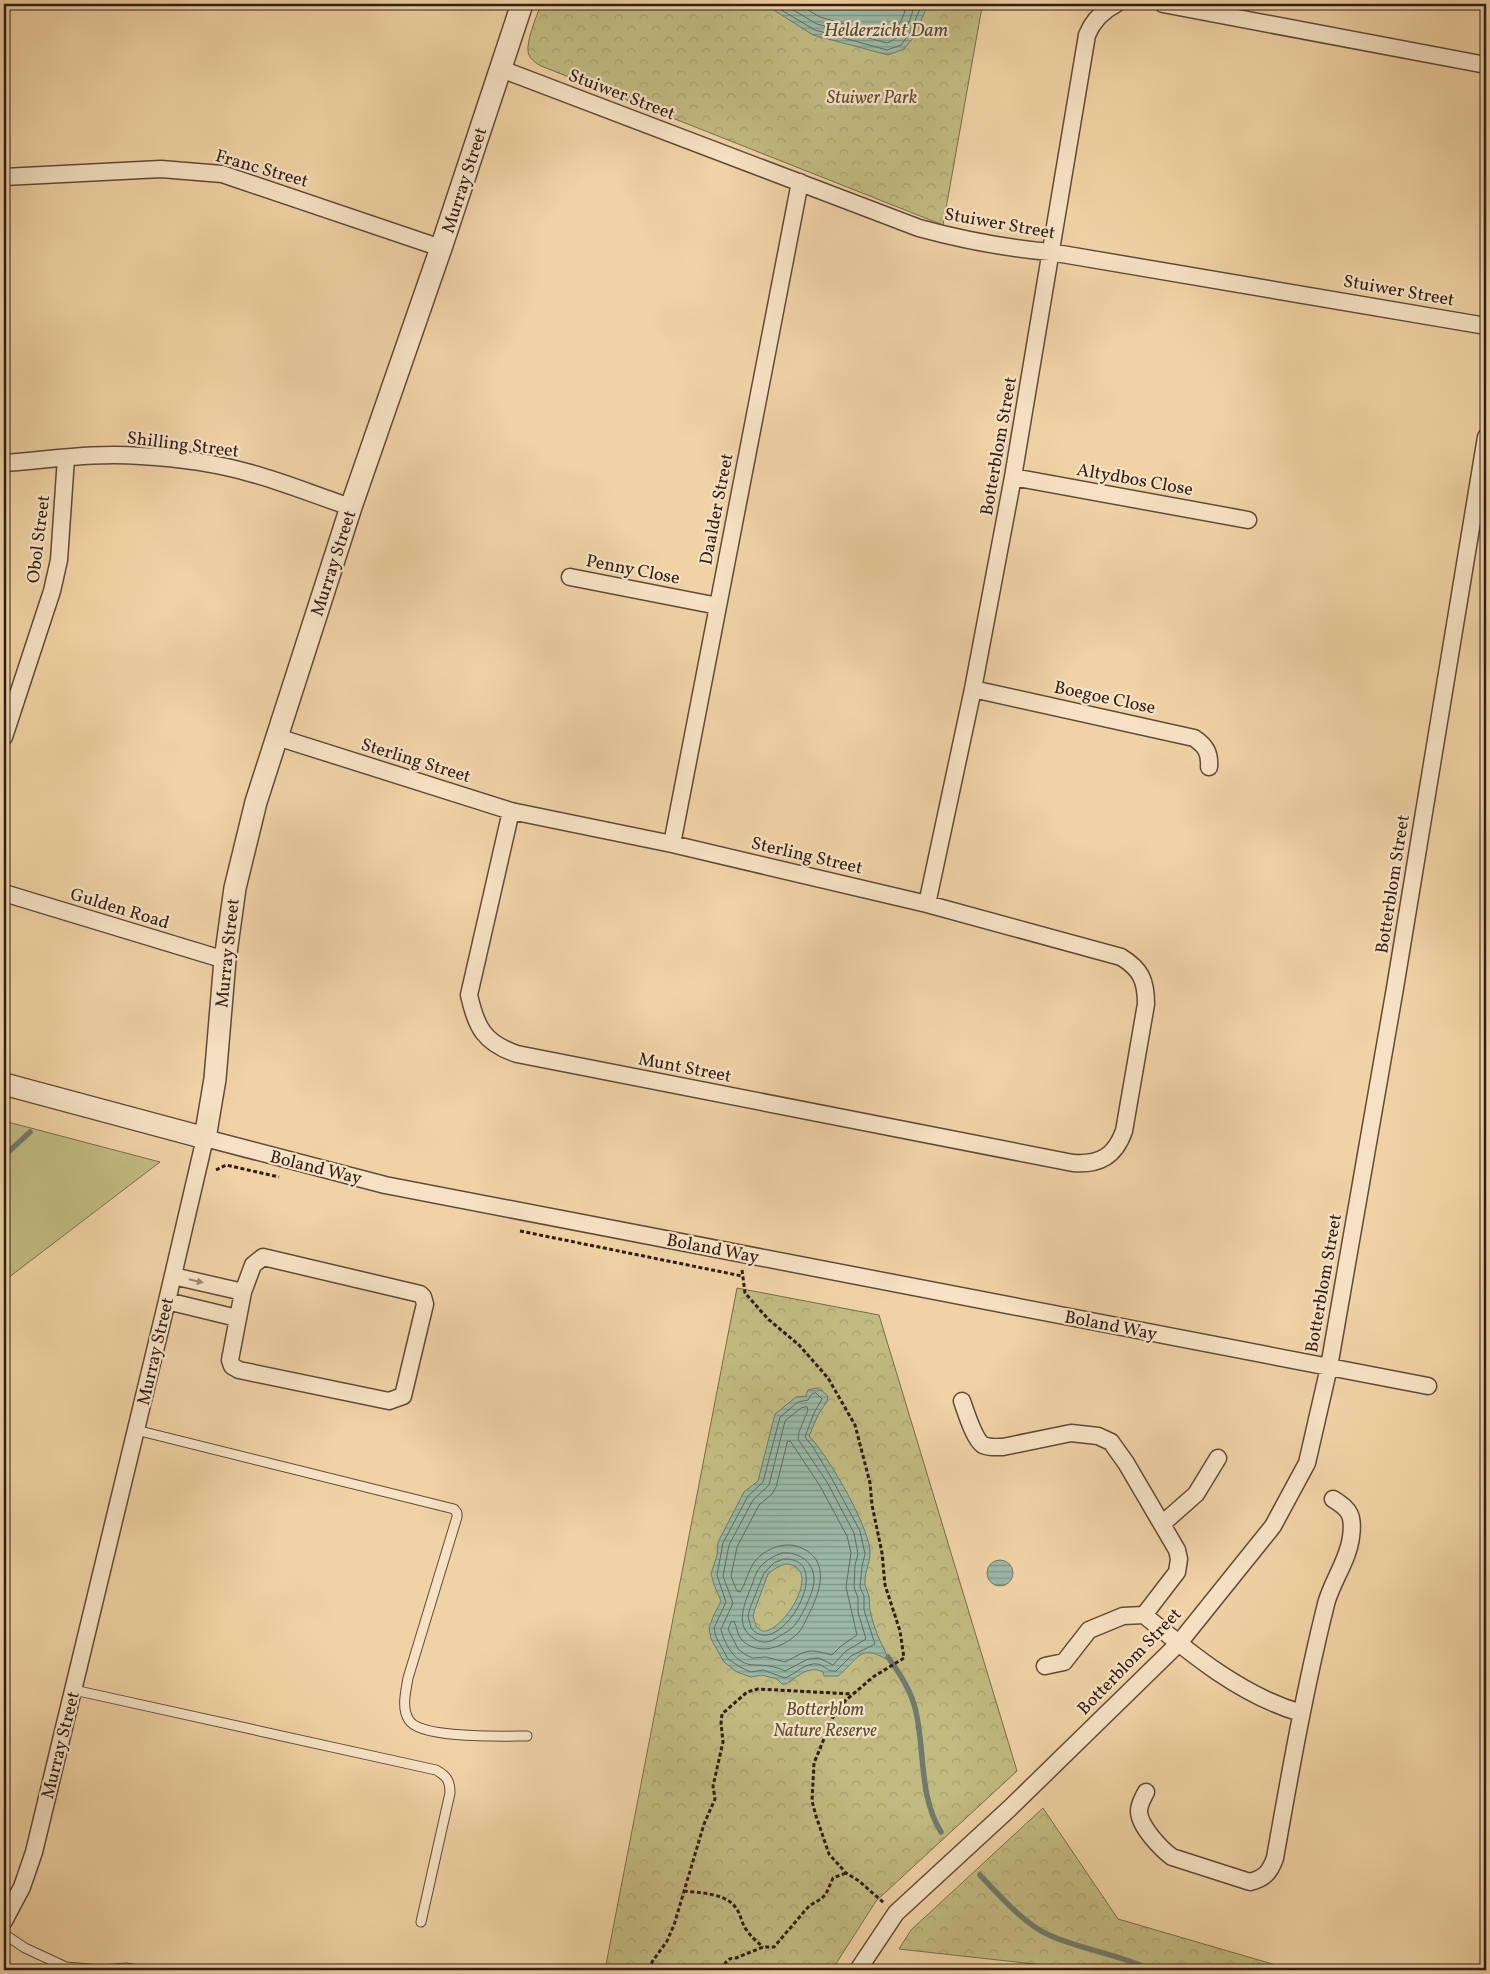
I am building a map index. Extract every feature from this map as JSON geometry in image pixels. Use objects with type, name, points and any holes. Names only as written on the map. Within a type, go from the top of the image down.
[{"type":"street","name":"Murray Street","points":[[4,1921],[22,1887],[34,1852],[205,1138],[215,1079],[225,960],[239,864],[256,802],[351,507],[441,248],[522,4]]},
{"type":"street","name":"Botterblom Street","points":[[927,904],[973,689],[1014,477],[1087,35],[1096,18],[1116,4]]},
{"type":"street","points":[[1163,4],[1486,65]]},
{"type":"street","name":"Stuiwer Street","points":[[501,69],[919,228],[963,240],[1050,252],[1486,326]]},
{"type":"street","name":"Franc Street","points":[[4,177],[161,169],[222,174],[441,248]]},
{"type":"street","name":"Daalder Street","points":[[672,844],[800,182]]},
{"type":"street","name":"Botterblom Street","points":[[858,1970],[896,1913],[1010,1808],[1179,1643],[1273,1526],[1307,1463],[1329,1367],[1394,998],[1486,437]]},
{"type":"street","name":"Shilling Street","points":[[4,464],[66,458],[140,456],[217,465],[250,473],[351,507]]},
{"type":"street","name":"Obol Street","points":[[4,737],[52,591],[59,560],[66,458]]},
{"type":"street","name":"Altydbos Close","points":[[1014,477],[1248,520]]},
{"type":"street","name":"Penny Close","points":[[570,577],[718,606]]},
{"type":"street","name":"Boegoe Close","points":[[973,689],[1194,738],[1204,744],[1210,757],[1209,767]]},
{"type":"street","name":"Sterling Street","points":[[277,737],[512,811],[672,844],[927,904],[1121,957],[1133,964],[1138,970],[1146,992],[1146,1004],[1124,1131],[1119,1144],[1109,1155]]},
{"type":"street","name":"Munt Street","points":[[512,811],[469,995],[476,1021],[482,1031],[492,1042],[501,1048],[526,1056],[1073,1163],[1094,1162],[1109,1155]]},
{"type":"street","name":"Gulden Road","points":[[4,893],[225,960]]},
{"type":"street","name":"Boland Way","points":[[4,1084],[385,1185],[1428,1386]]},
{"type":"street","points":[[263,1257],[420,1294],[425,1304],[403,1396],[389,1401],[239,1370],[232,1366],[230,1360],[243,1292],[253,1265],[263,1257]]},
{"type":"street","points":[[173,1276],[243,1292]]},
{"type":"street","points":[[167,1301],[237,1318]]},
{"type":"street","points":[[962,1401],[977,1438],[984,1445],[993,1448],[1071,1433],[1098,1436],[1111,1442],[1126,1463],[1162,1524],[1177,1550],[1179,1559],[1177,1572],[1144,1615]]},
{"type":"street","points":[[1162,1524],[1196,1494],[1218,1458]]},
{"type":"street","points":[[1146,1792],[1139,1811],[1140,1820],[1162,1850],[1172,1857],[1250,1882],[1260,1879],[1271,1869],[1275,1858],[1301,1713],[1327,1602],[1344,1562],[1351,1537],[1351,1518],[1346,1508],[1333,1499]]},
{"type":"street","points":[[1045,1666],[1064,1662],[1089,1630],[1123,1616],[1144,1615],[1217,1672],[1278,1707],[1301,1713]]},
{"type":"lane","points":[[136,1430],[454,1509],[457,1512],[457,1517],[408,1678],[405,1709],[408,1720],[420,1729],[438,1733],[527,1736]]},
{"type":"lane","points":[[74,1690],[436,1770],[445,1775],[450,1783],[450,1794],[421,1922]]},
{"type":"lane","points":[[4,1934],[26,1948],[66,1968],[101,1970],[126,1968],[138,1970]]},
{"type":"path","points":[[213,1175],[217,1169],[226,1165],[284,1178]]},
{"type":"path","points":[[515,1230],[742,1276]]},
{"type":"path","points":[[742,1254],[742,1276],[745,1293],[768,1319],[799,1345],[828,1378],[855,1425],[866,1465],[886,1585],[900,1631],[904,1658],[873,1677],[852,1694],[833,1717],[814,1763],[812,1801],[829,1854],[846,1873],[859,1881],[896,1913]]},
{"type":"path","points":[[650,1970],[652,1962],[667,1941],[674,1925],[706,1817],[715,1799],[713,1786],[723,1742],[722,1714],[746,1692],[758,1689],[852,1694]]},
{"type":"path","points":[[721,1970],[726,1961],[732,1958],[763,1947],[774,1947],[809,1906],[826,1894],[833,1878],[846,1873]]},
{"type":"path","points":[[684,1891],[714,1895],[736,1907],[745,1926],[754,1939],[763,1947]]},
{"type":"green space","name":"Stuiwer Park","points":[[541,4],[975,4],[982,7],[943,225],[541,66],[531,59],[528,44]]},
{"type":"green space","points":[[4,1121],[160,1162],[4,1281]]},
{"type":"green space","name":"Botterblom Nature Reserve","points":[[737,1288],[879,1315],[1017,1771],[876,1901],[832,1970],[605,1970]]},
{"type":"green space","points":[[1043,1808],[1118,1919],[1293,1970],[1088,1970],[899,1949],[911,1930]]},
{"type":"water","name":"Helderzicht Dam","points":[[764,4],[924,4],[926,9],[914,37],[904,49],[888,55],[813,35]]},
{"type":"water","points":[[816,1388],[828,1396],[809,1436],[837,1475],[864,1528],[869,1543],[870,1555],[865,1585],[869,1596],[873,1623],[888,1657],[886,1659],[870,1653],[864,1653],[838,1676],[824,1676],[823,1672],[813,1670],[804,1672],[786,1684],[782,1684],[777,1679],[762,1675],[751,1677],[737,1672],[724,1662],[711,1639],[709,1628],[721,1601],[711,1574],[717,1555],[718,1542],[744,1492],[758,1481],[775,1414],[796,1397],[806,1396],[808,1390]],"holes":[[[785,1564],[797,1568],[802,1576],[801,1587],[796,1600],[780,1622],[770,1629],[762,1631],[756,1626],[753,1616],[768,1574]]]},
{"type":"water","points":[[1000,1560],[1009,1564],[1013,1573],[1009,1582],[1000,1586],[991,1582],[987,1573],[991,1564]]},
{"type":"waterway","points":[[4,1156],[30,1132]]},
{"type":"waterway","points":[[888,1657],[912,1697],[919,1727],[929,1804],[941,1832]]},
{"type":"waterway","points":[[980,1875],[1012,1908],[1040,1930],[1074,1945],[1126,1960],[1151,1970]]}]
